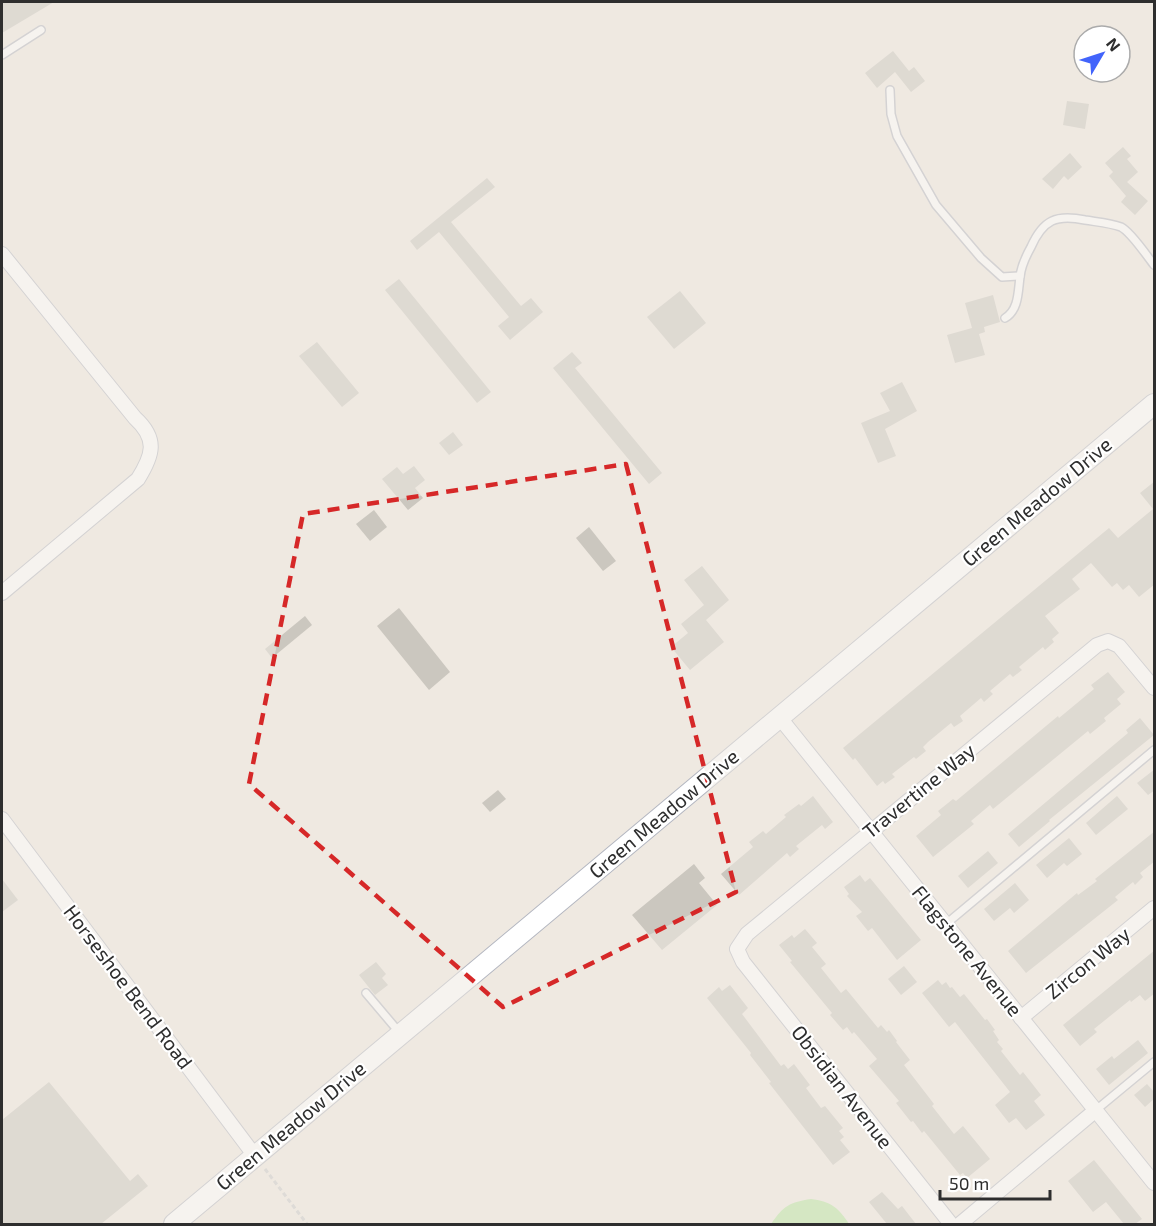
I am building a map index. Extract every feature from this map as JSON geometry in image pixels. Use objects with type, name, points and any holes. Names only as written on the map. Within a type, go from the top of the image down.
[{"type":"main road","name":"Green Meadow Drive","points":[[174,1224],[1155,404]]},
{"type":"street","points":[[2,254],[135,418],[144,426],[150,440],[151,459],[138,479],[2,593]]},
{"type":"street","name":"Travertine Way","points":[[737,948],[747,934],[1097,645],[1108,641],[1119,646],[1155,688]]},
{"type":"street","name":"Flagstone Avenue","points":[[780,718],[1155,1183]]},
{"type":"street","name":"Horseshoe Bend Road","points":[[2,819],[255,1156]]},
{"type":"street","name":"Zircon Way","points":[[1021,1018],[1155,908]]},
{"type":"street","name":"Obsidian Avenue","points":[[737,948],[743,962],[951,1224]]},
{"type":"street","points":[[960,1224],[1096,1110]]},
{"type":"lane","points":[[2,55],[41,30]]},
{"type":"lane","points":[[890,90],[891,114],[897,136],[936,205],[981,258],[1002,277],[1020,276]]},
{"type":"lane","points":[[1005,318],[1011,314],[1016,304],[1025,259],[1042,226],[1056,218],[1073,217],[1124,228],[1155,265]]},
{"type":"lane","points":[[946,924],[1155,750]]},
{"type":"lane","points":[[366,993],[400,1034]]},
{"type":"lane","points":[[1096,1110],[1155,1062]]},
{"type":"path","points":[[255,1156],[307,1224]]},
{"type":"highlighted area","points":[[626,464],[736,892],[503,1007],[249,784],[303,514]]},
{"type":"green space","points":[[811,1199],[833,1206],[849,1224],[771,1224],[788,1206]]},
{"type":"building","points":[[2,2],[54,2],[2,33]]},
{"type":"building","points":[[893,51],[909,71],[914,67],[925,81],[911,92],[895,72],[877,88],[865,73]]},
{"type":"building","points":[[1067,101],[1089,104],[1085,129],[1063,125]]},
{"type":"building","points":[[1123,147],[1131,156],[1127,159],[1138,172],[1127,182],[1148,201],[1135,215],[1121,202],[1126,196],[1109,176],[1113,172],[1105,163]]},
{"type":"building","points":[[1070,153],[1082,167],[1068,180],[1064,176],[1053,189],[1042,179]]},
{"type":"building","points":[[487,178],[495,187],[451,222],[521,306],[531,298],[543,312],[510,340],[498,326],[509,317],[439,232],[417,250],[410,241]]},
{"type":"building","points":[[399,279],[491,392],[477,403],[385,290]]},
{"type":"building","points":[[680,291],[706,323],[674,349],[647,317]]},
{"type":"building","points":[[993,295],[1000,322],[984,327],[985,332],[979,334],[985,355],[955,363],[947,335],[972,328],[965,303]]},
{"type":"building","points":[[317,342],[359,393],[342,407],[299,356]]},
{"type":"building","points":[[572,352],[582,363],[575,368],[662,473],[649,484],[553,368]]},
{"type":"building","points":[[902,382],[917,411],[885,429],[896,456],[878,463],[861,423],[890,411],[880,393]]},
{"type":"building","points":[[453,432],[463,445],[449,455],[439,443]]},
{"type":"building","points":[[414,466],[425,480],[415,488],[423,498],[408,510],[382,479],[397,467],[403,474]]},
{"type":"building","points":[[1155,481],[1155,584],[1139,597],[1129,585],[1123,590],[1117,583],[1112,587],[1091,563],[1072,579],[1080,589],[1045,616],[1059,633],[1052,639],[1054,642],[1045,650],[1043,647],[1019,667],[1022,670],[1013,677],[1010,674],[990,691],[993,694],[984,702],[981,698],[960,716],[963,721],[954,727],[951,723],[928,742],[923,747],[926,751],[892,774],[895,777],[877,786],[855,758],[853,760],[843,748],[1109,528],[1118,538],[1153,509],[1140,493]]},
{"type":"building","points":[[374,510],[387,527],[370,541],[356,524]]},
{"type":"building","points":[[589,527],[616,561],[603,571],[576,538]]},
{"type":"building","points":[[702,566],[729,600],[706,620],[724,642],[690,670],[671,647],[688,633],[681,624],[704,605],[684,580]]},
{"type":"building","points":[[399,608],[450,672],[429,690],[377,626]]},
{"type":"building","points":[[305,616],[312,625],[272,658],[265,649]]},
{"type":"building","points":[[1108,672],[1125,692],[1117,699],[1121,704],[1104,718],[1106,721],[1090,734],[1088,731],[993,809],[990,805],[971,821],[974,824],[933,857],[916,836],[941,815],[938,811],[953,799],[956,801],[1058,716],[1059,718],[1094,689],[1091,685]]},
{"type":"building","points":[[1140,718],[1154,735],[1019,847],[1008,834],[1128,733],[1126,730]]},
{"type":"building","points":[[1155,769],[1155,790],[1148,795],[1137,783]]},
{"type":"building","points":[[498,790],[506,799],[490,812],[482,803]]},
{"type":"building","points":[[813,796],[833,822],[825,829],[822,825],[796,846],[799,849],[790,857],[787,853],[739,895],[721,874],[753,847],[749,842],[763,831],[766,834],[786,817],[784,815]]},
{"type":"building","points":[[1117,796],[1128,809],[1096,835],[1086,823]]},
{"type":"building","points":[[1155,831],[1155,861],[1140,873],[1143,877],[1135,885],[1133,882],[1115,897],[1118,900],[1026,973],[1008,951],[1077,893],[1078,895],[1097,881],[1095,879]]},
{"type":"building","points":[[1069,838],[1082,854],[1067,866],[1064,863],[1047,878],[1036,865]]},
{"type":"building","points":[[988,851],[998,863],[968,888],[958,876]]},
{"type":"building","points":[[694,864],[705,878],[699,883],[717,905],[662,950],[632,915]]},
{"type":"building","points":[[860,875],[865,882],[870,878],[921,940],[897,960],[872,928],[868,931],[856,916],[862,912],[847,896],[849,894],[844,887]]},
{"type":"building","points":[[2,879],[18,900],[2,912]]},
{"type":"building","points":[[1015,883],[1029,900],[1014,913],[1010,908],[994,921],[984,909]]},
{"type":"building","points":[[805,929],[817,943],[812,947],[826,964],[821,968],[841,993],[846,989],[878,1028],[881,1025],[887,1032],[889,1030],[910,1060],[904,1065],[954,1134],[963,1126],[990,1159],[967,1178],[963,1173],[960,1175],[924,1131],[922,1133],[913,1121],[911,1122],[896,1103],[899,1101],[869,1066],[877,1059],[854,1032],[852,1034],[847,1027],[843,1030],[790,962],[792,961],[779,945],[792,935],[794,938]]},
{"type":"building","points":[[1155,950],[1155,993],[1145,1001],[1140,995],[1131,1002],[1130,1000],[1094,1029],[1097,1032],[1080,1046],[1063,1025]]},
{"type":"building","points":[[376,962],[386,974],[382,978],[388,985],[375,995],[359,975]]},
{"type":"building","points":[[904,966],[917,982],[901,995],[888,979]]},
{"type":"building","points":[[938,980],[942,985],[946,982],[960,997],[964,994],[985,1020],[987,1019],[995,1030],[993,1031],[999,1040],[997,1042],[1003,1049],[1001,1051],[1020,1075],[1023,1072],[1041,1095],[1034,1101],[1045,1115],[1026,1130],[1016,1118],[1009,1123],[995,1105],[1010,1092],[955,1022],[949,1027],[922,993]]},
{"type":"building","points":[[730,985],[748,1008],[742,1014],[781,1066],[784,1064],[788,1069],[794,1064],[810,1085],[806,1088],[821,1108],[825,1106],[843,1128],[839,1131],[844,1137],[840,1140],[850,1152],[833,1165],[769,1083],[771,1082],[750,1055],[751,1053],[707,998],[719,987],[722,991]]},
{"type":"building","points":[[1138,1040],[1148,1053],[1109,1085],[1096,1069],[1112,1056],[1114,1059]]},
{"type":"building","points":[[49,1082],[130,1181],[138,1174],[148,1186],[101,1224],[2,1224],[2,1120]]},
{"type":"building","points":[[1147,1084],[1155,1093],[1155,1098],[1145,1107],[1134,1095]]},
{"type":"building","points":[[1094,1160],[1142,1219],[1135,1224],[1124,1224],[1106,1202],[1093,1212],[1068,1181]]},
{"type":"building","points":[[882,1192],[898,1209],[902,1206],[916,1224],[887,1224],[869,1202]]}]
